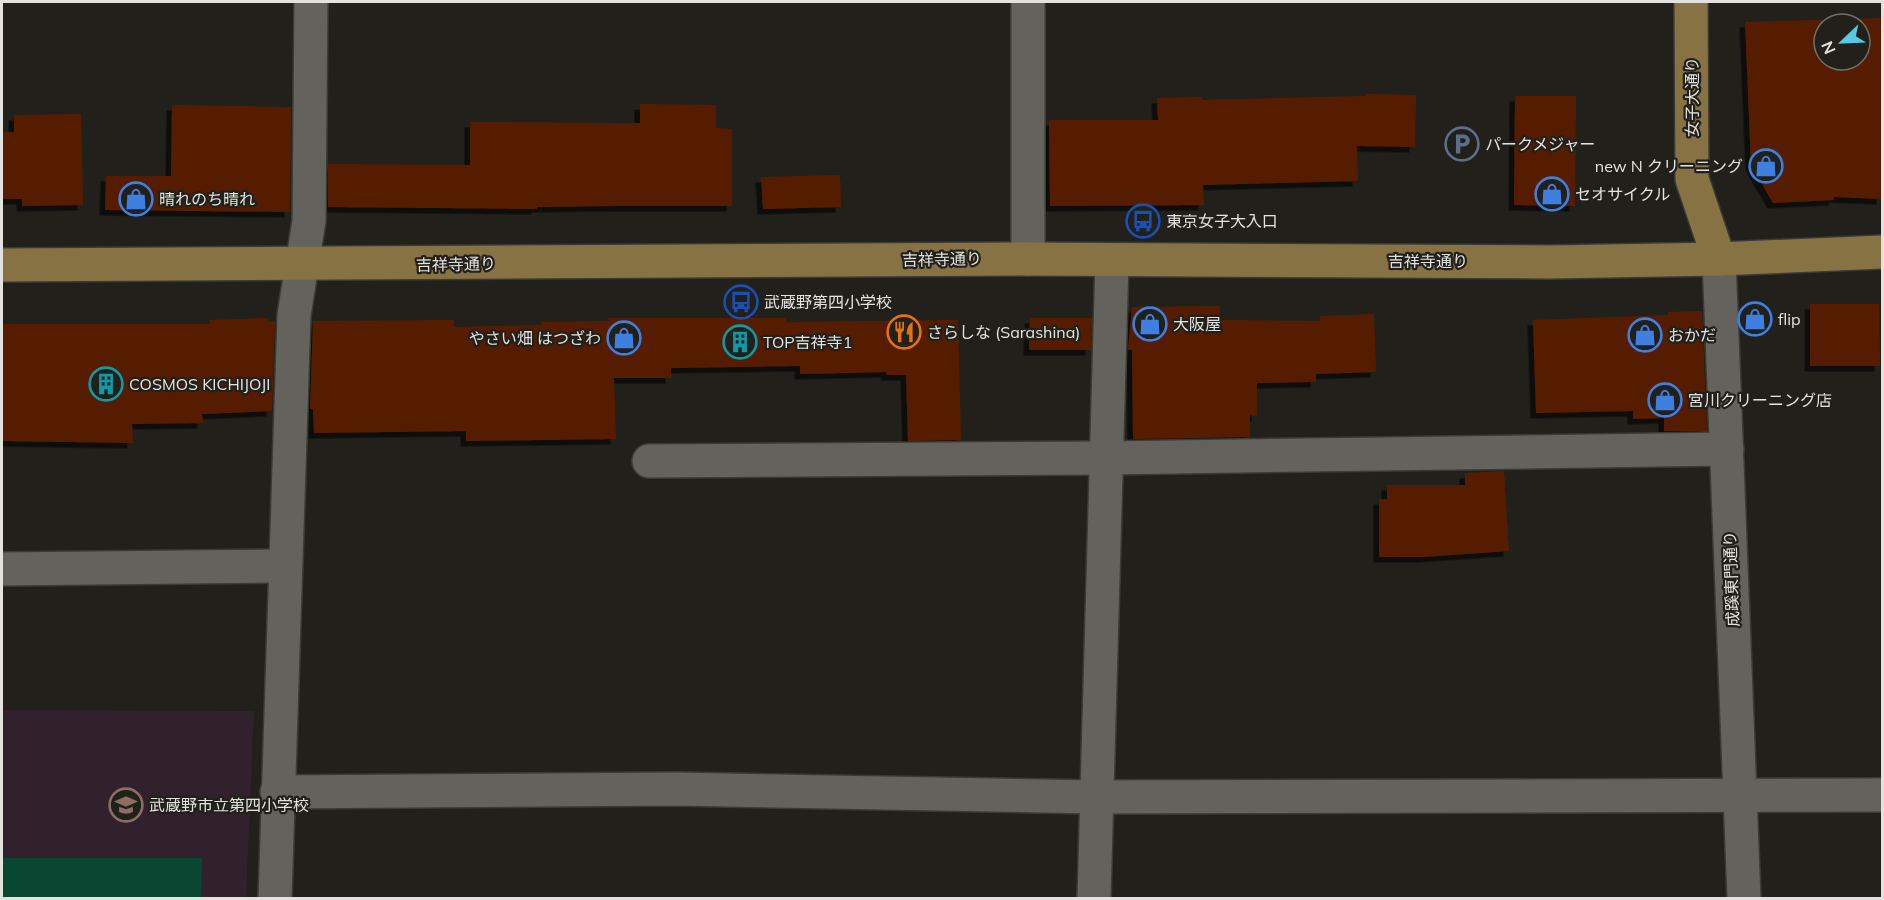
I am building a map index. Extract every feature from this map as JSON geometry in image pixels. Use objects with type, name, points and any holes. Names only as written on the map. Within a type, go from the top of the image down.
[{"type":"main road","name":"女子大通り","points":[[1691,2],[1692,178],[1719,259]]},
{"type":"main road","name":"吉祥寺通り","points":[[2,265],[1028,259],[1550,262],[1719,259],[1882,252]]},
{"type":"street","points":[[275,898],[294,315],[309,221],[311,2]]},
{"type":"street","points":[[1028,2],[1028,259]]},
{"type":"street","name":"成蹊東門通り","points":[[1719,259],[1744,898]]},
{"type":"street","points":[[1094,898],[1112,260]]},
{"type":"street","points":[[649,461],[1106,458],[1727,449]]},
{"type":"street","points":[[2,569],[285,566]]},
{"type":"street","points":[[277,792],[676,789],[1096,797],[1882,795]]},
{"type":"shaded area","name":"武蔵野市立第四小学校","points":[[2,710],[254,711],[246,898],[2,898]]},
{"type":"green space","points":[[2,858],[202,858],[201,898],[2,898]]},
{"type":"building","points":[[1872,18],[1882,18],[1882,199],[1834,197],[1834,200],[1773,203],[1751,165],[1745,22],[1812,20],[1812,72],[1872,72]]},
{"type":"building","points":[[1366,94],[1416,95],[1415,147],[1357,146],[1358,181],[1203,185],[1204,205],[1050,206],[1049,120],[1158,120],[1157,98],[1202,97],[1202,100],[1366,96]]},
{"type":"building","points":[[1515,96],[1576,96],[1575,206],[1514,205]]},
{"type":"building","points":[[640,104],[716,105],[716,128],[732,129],[732,206],[537,207],[537,209],[328,207],[328,164],[470,165],[470,122],[640,123]]},
{"type":"building","points":[[172,105],[291,107],[290,212],[105,210],[106,176],[171,176]]},
{"type":"building","points":[[81,114],[83,205],[22,206],[22,199],[2,199],[2,132],[14,132],[14,115]]},
{"type":"building","points":[[840,175],[841,207],[763,209],[761,177]]},
{"type":"building","points":[[1810,304],[1879,304],[1880,366],[1810,366]]},
{"type":"building","points":[[1220,306],[1220,320],[1320,321],[1320,316],[1374,314],[1376,372],[1316,374],[1316,382],[1257,383],[1257,416],[1250,415],[1250,437],[1133,439],[1132,350],[1128,350],[1132,307]]},
{"type":"building","points":[[1702,311],[1707,431],[1664,431],[1664,418],[1633,419],[1633,411],[1536,413],[1533,320],[1668,315],[1668,312]]},
{"type":"building","points":[[268,318],[269,321],[275,321],[272,411],[202,414],[203,423],[132,424],[133,443],[2,441],[2,324],[210,324],[209,320]]},
{"type":"building","points":[[608,318],[786,318],[786,322],[958,320],[961,440],[908,441],[906,375],[887,375],[886,372],[800,374],[800,366],[671,368],[671,378],[614,378],[616,439],[466,441],[466,431],[314,433],[313,409],[310,409],[313,321],[454,320],[454,327],[609,321]]},
{"type":"building","points":[[1030,318],[1092,318],[1091,350],[1029,350]]},
{"type":"building","points":[[1504,471],[1509,551],[1423,557],[1379,557],[1379,499],[1387,499],[1387,485],[1465,485],[1465,473]]},
{"type":"place","name":"パークメジャー","points":[[1462,144]]},
{"type":"place","name":"new N クリーニング","points":[[1766,166]]},
{"type":"place","name":"セオサイクル","points":[[1552,194]]},
{"type":"place","name":"晴れのち晴れ","points":[[136,199]]},
{"type":"place","name":"東京女子大入口","points":[[1143,221]]},
{"type":"place","name":"武蔵野第四小学校","points":[[741,302]]},
{"type":"place","name":"flip","points":[[1755,319]]},
{"type":"place","name":"大阪屋","points":[[1150,324]]},
{"type":"place","name":"さらしな (Sarashina)","points":[[904,332]]},
{"type":"place","name":"おかだ","points":[[1645,335]]},
{"type":"place","name":"やさい畑 はつざわ","points":[[624,338]]},
{"type":"place","name":"TOP吉祥寺1","points":[[740,342]]},
{"type":"place","name":"COSMOS KICHIJOJI","points":[[106,384]]},
{"type":"place","name":"宮川クリーニング店","points":[[1665,400]]},
{"type":"place","name":"武蔵野市立第四小学校","points":[[126,805]]}]
